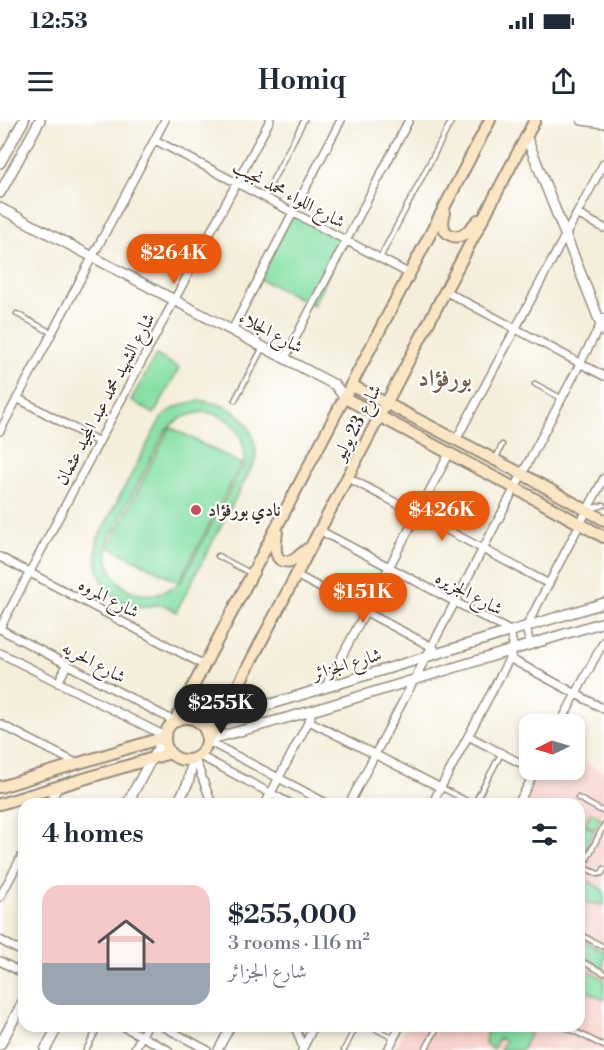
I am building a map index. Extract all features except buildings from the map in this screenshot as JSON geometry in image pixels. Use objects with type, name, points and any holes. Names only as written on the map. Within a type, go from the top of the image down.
[{"type":"main road","name":"شارع 23 يوليو","points":[[175,721],[490,120]]},
{"type":"main road","name":"شارع 23 يوليو","points":[[208,740],[535,120]]},
{"type":"main road","points":[[444,210],[444,230],[454,237],[462,236],[487,210]]},
{"type":"main road","name":"شارع الجلاء","points":[[351,385],[604,519]]},
{"type":"main road","name":"شارع الجلاء","points":[[345,398],[604,537]]},
{"type":"main road","points":[[279,523],[275,551],[282,560],[291,561],[311,546]]},
{"type":"main road","points":[[190,718],[203,726],[208,740],[205,749],[196,758],[178,759],[170,753],[165,737],[167,730],[175,721],[190,718]]},
{"type":"main road","points":[[0,787],[165,737]]},
{"type":"main road","points":[[20,798],[170,753]]},
{"type":"main road","points":[[0,804],[18,799]]},
{"type":"street","points":[[0,163],[24,120]]},
{"type":"street","points":[[0,193],[40,120]]},
{"type":"street","points":[[0,431],[165,120]]},
{"type":"street","name":"شارع الشهيد محمد عبد المجيد عثمان","points":[[0,628],[270,120]]},
{"type":"street","points":[[232,330],[341,120]]},
{"type":"street","points":[[285,358],[410,120]]},
{"type":"street","points":[[582,120],[604,123]]},
{"type":"street","points":[[352,798],[580,363],[603,325],[526,136]]},
{"type":"street","name":"شارع اللواء محمد نجيب","points":[[155,140],[410,274]]},
{"type":"street","points":[[456,440],[604,163]]},
{"type":"street","name":"شارع الجلاء","points":[[0,208],[335,385],[345,398]]},
{"type":"street","points":[[577,214],[604,228]]},
{"type":"street","points":[[446,291],[604,376]]},
{"type":"street","name":"شارع الجلاء","points":[[335,385],[351,385]]},
{"type":"street","points":[[17,398],[99,442]]},
{"type":"street","points":[[325,688],[449,454]]},
{"type":"street","points":[[347,477],[549,584]]},
{"type":"street","points":[[530,645],[526,627],[603,481]]},
{"type":"street","name":"شارع الجزيره","points":[[319,531],[510,632]]},
{"type":"street","name":"شارع المروه","points":[[0,557],[204,665]]},
{"type":"street","points":[[296,575],[442,652]]},
{"type":"street","name":"شارع الجزائر","points":[[203,726],[604,603]]},
{"type":"street","name":"شارع الجزائر","points":[[208,740],[413,680],[512,654],[530,645],[604,622]]},
{"type":"street","name":"شارع الحريه","points":[[0,628],[175,721]]},
{"type":"street","points":[[435,798],[512,654],[510,632]]},
{"type":"street","points":[[565,714],[604,641]]},
{"type":"street","name":"شارع الحريه","points":[[0,653],[165,737]]},
{"type":"street","points":[[512,654],[604,709]]},
{"type":"street","points":[[58,683],[67,665]]},
{"type":"street","points":[[237,686],[271,704]]},
{"type":"street","points":[[268,798],[315,710]]},
{"type":"street","points":[[309,721],[441,788]]},
{"type":"street","points":[[0,724],[75,763]]},
{"type":"street","points":[[468,736],[519,762]]},
{"type":"street","points":[[131,798],[165,737]]},
{"type":"street","points":[[208,740],[317,798]]},
{"type":"street","points":[[196,758],[280,798]]},
{"type":"street","points":[[180,798],[196,758]]},
{"type":"street","points":[[196,758],[210,798]]},
{"type":"street","points":[[521,798],[529,780]]},
{"type":"street","points":[[52,798],[59,786]]},
{"type":"street","points":[[0,897],[18,863]]},
{"type":"street","points":[[0,940],[18,950]]},
{"type":"street","points":[[0,962],[18,971]]},
{"type":"street","points":[[0,1045],[18,1011]]},
{"type":"street","points":[[45,1050],[55,1032]]},
{"type":"street","points":[[134,1032],[167,1050]]},
{"type":"street","points":[[134,1050],[144,1032]]},
{"type":"street","points":[[173,1032],[207,1050]]},
{"type":"street","points":[[218,1050],[228,1032]]},
{"type":"street","points":[[297,1032],[303,1049]]},
{"type":"street","points":[[303,1049],[311,1032]]},
{"type":"street","points":[[388,1050],[397,1032]]},
{"type":"lane","points":[[264,197],[304,120]]},
{"type":"lane","points":[[380,258],[452,120]]},
{"type":"lane","points":[[17,314],[52,333]]},
{"type":"lane","points":[[236,400],[263,347]]},
{"type":"lane","points":[[535,384],[562,398]]},
{"type":"lane","points":[[494,460],[502,445]]},
{"type":"lane","points":[[587,511],[604,505]]},
{"type":"lane","points":[[218,556],[252,574]]},
{"type":"lane","points":[[476,798],[501,753]]},
{"type":"lane","points":[[441,788],[461,798]]},
{"type":"lane","points":[[585,802],[604,812]]},
{"type":"lane","points":[[585,859],[604,825]]},
{"type":"lane","points":[[585,868],[598,874],[604,869]]},
{"type":"lane","points":[[585,937],[604,947]]},
{"type":"lane","points":[[585,963],[604,973]]},
{"type":"lane","points":[[86,1050],[96,1032]]},
{"type":"lane","points":[[344,1050],[353,1032]]},
{"type":"lane","points":[[382,1032],[394,1038]]},
{"type":"lane","points":[[425,1050],[435,1032]]},
{"type":"lane","points":[[576,1032],[604,1046]]},
{"type":"shaded area","points":[[585,763],[604,773],[604,1050],[394,1050],[404,1032],[585,1032],[585,798],[525,798],[535,780],[585,780]]},
{"type":"green space","points":[[293,212],[346,241],[313,305],[259,279]]},
{"type":"green space","points":[[156,355],[179,368],[154,414],[131,400]]},
{"type":"green space","points":[[204,401],[226,407],[242,419],[253,436],[256,459],[176,612],[164,605],[142,607],[124,602],[115,597],[102,581],[97,560],[98,538],[160,420],[174,408]],"holes":[[[203,412],[214,414],[237,429],[243,446],[243,466],[182,580],[162,592],[150,594],[128,590],[113,575],[107,553],[108,541],[166,430],[187,416]]]},
{"type":"green space","points":[[170,427],[241,464],[179,582],[109,547]]},
{"type":"green space","points":[[591,812],[601,818],[595,829],[585,823]]},
{"type":"green space","points":[[585,825],[594,831],[585,848]]},
{"type":"green space","points":[[585,879],[604,891],[604,905],[587,903]]},
{"type":"green space","points":[[585,941],[604,951],[604,969],[585,958]]},
{"type":"green space","points":[[585,969],[604,979],[604,1000],[585,990]]},
{"type":"green space","points":[[531,1032],[522,1050],[500,1050],[505,1041],[499,1038],[493,1049],[485,1044],[486,1033]]},
{"type":"place","name":"نادي بورفؤاد","points":[[196,510]]},
{"type":"district","name":"بورفؤاد","points":[[445,378]]}]
